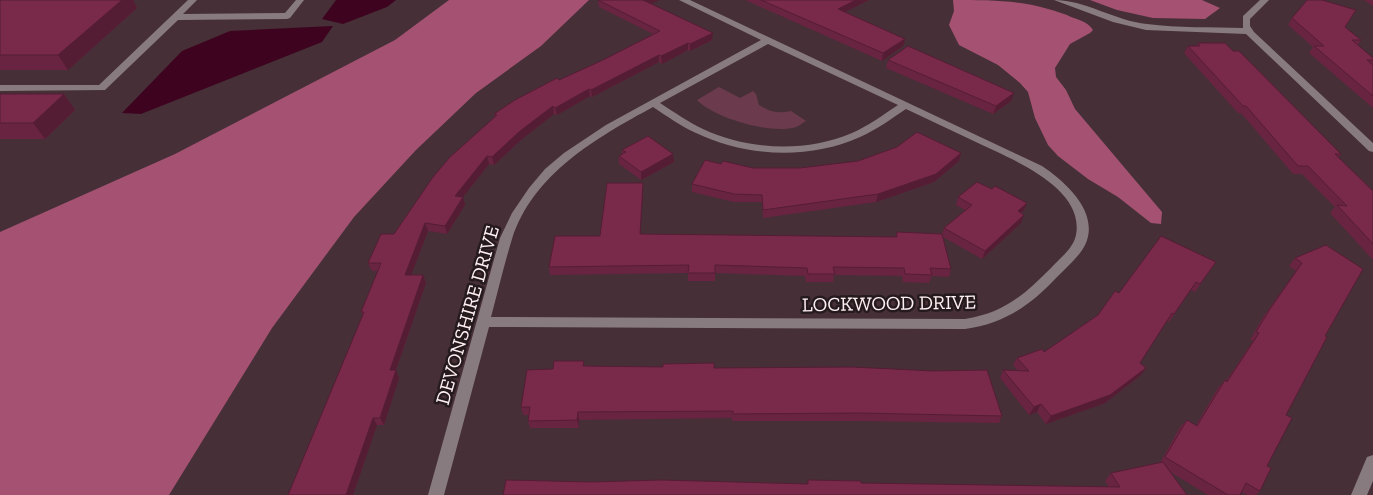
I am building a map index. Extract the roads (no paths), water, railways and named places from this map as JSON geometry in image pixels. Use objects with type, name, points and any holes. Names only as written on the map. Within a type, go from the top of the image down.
[{"type":"street","points":[[0,88],[102,88],[193,0]]},
{"type":"street","points":[[176,17],[287,16],[300,0]]},
{"type":"street","name":"LOCKWOOD DRIVE","points":[[483,322],[956,325],[981,322],[1009,312],[1025,302],[1076,250],[1083,228],[1077,205],[1059,184],[1033,165],[683,0]]},
{"type":"street","points":[[1058,0],[1116,20],[1141,26],[1165,29],[1248,31]]},
{"type":"street","points":[[1265,0],[1247,16],[1246,24],[1248,31],[1373,149]]},
{"type":"street","name":"DEVONSHIRE DRIVE","points":[[436,495],[506,238],[517,213],[532,190],[550,170],[576,148],[768,40]]},
{"type":"street","points":[[653,103],[691,127],[710,135],[742,144],[784,148],[813,146],[845,139],[863,131],[905,105]]},
{"type":"street","points":[[1359,495],[1373,462]]}]
